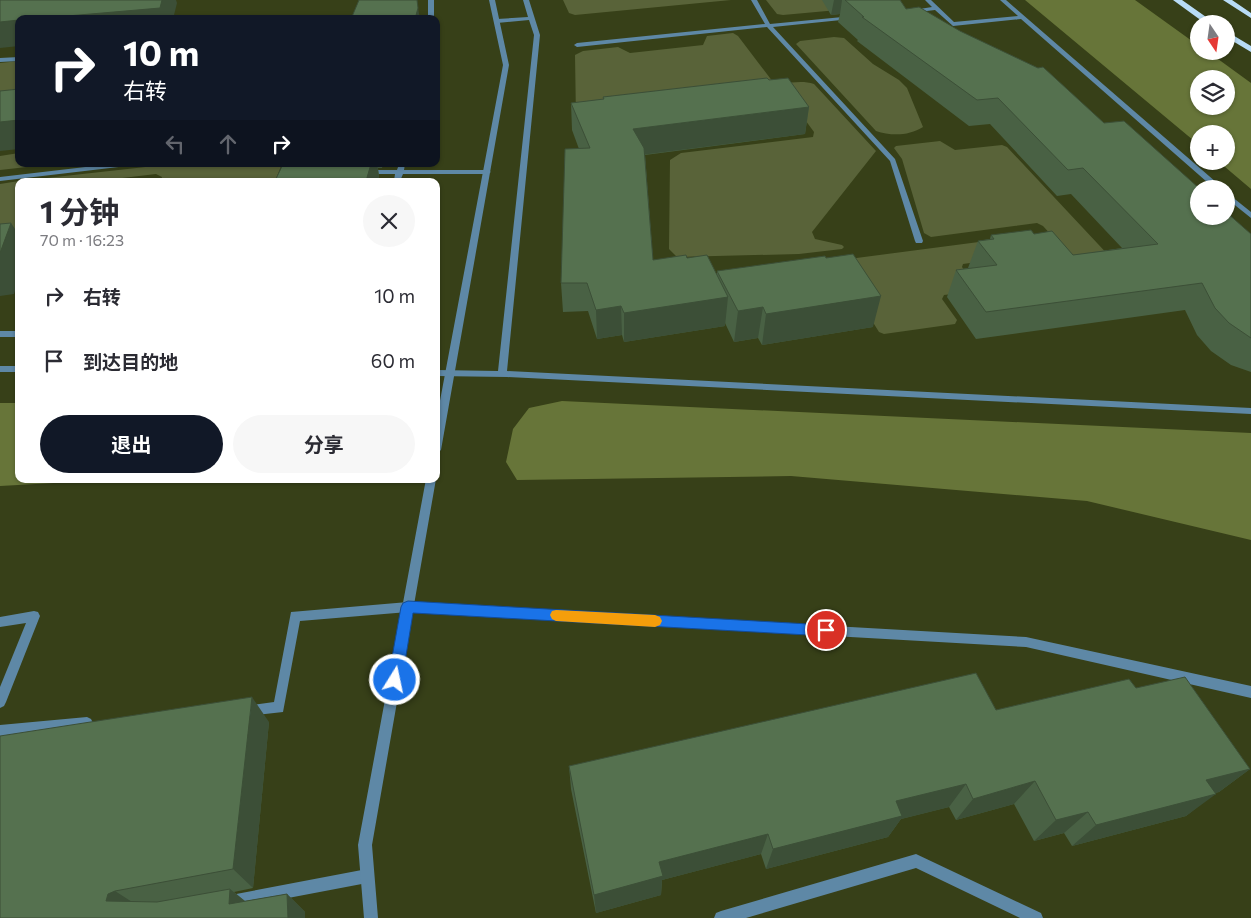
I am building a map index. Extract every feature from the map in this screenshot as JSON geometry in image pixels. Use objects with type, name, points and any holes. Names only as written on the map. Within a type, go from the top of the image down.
[{"type":"highway","points":[[1177,0],[1199,15]]},
{"type":"highway","points":[[1227,0],[1251,16]]},
{"type":"highway","points":[[1235,39],[1251,50]]},
{"type":"street","points":[[431,0],[431,15]]},
{"type":"street","points":[[440,428],[506,65],[492,0]]},
{"type":"street","points":[[502,374],[537,35],[526,0]]},
{"type":"street","points":[[754,0],[768,25],[893,160],[919,241]]},
{"type":"street","points":[[928,0],[953,24],[1023,17]]},
{"type":"street","points":[[1003,0],[1210,180]]},
{"type":"street","points":[[906,11],[936,8]]},
{"type":"street","points":[[577,45],[857,16]]},
{"type":"street","points":[[497,21],[532,18]]},
{"type":"street","points":[[0,60],[15,58]]},
{"type":"street","points":[[0,178],[92,167]]},
{"type":"street","points":[[398,178],[401,167]]},
{"type":"street","points":[[352,172],[487,172]]},
{"type":"street","points":[[1235,202],[1251,216]]},
{"type":"street","points":[[0,334],[15,334]]},
{"type":"street","points":[[0,369],[15,370]]},
{"type":"street","points":[[440,373],[502,374],[1251,411]]},
{"type":"street","points":[[371,918],[365,845],[430,483]]},
{"type":"street","points":[[239,711],[279,708],[295,616],[408,607],[1026,642],[1251,692]]},
{"type":"street","points":[[0,622],[34,616],[0,702]]},
{"type":"street","points":[[0,731],[100,722]]},
{"type":"street","points":[[722,918],[916,861],[1036,918]]},
{"type":"street","points":[[221,904],[367,876]]},
{"type":"green space","points":[[563,0],[731,0],[575,15],[569,13]]},
{"type":"green space","points":[[766,0],[846,0],[849,9],[783,15],[777,14]]},
{"type":"green space","points":[[1025,0],[1135,0],[1190,40],[1190,60],[1219,60],[1233,70],[1190,70],[1190,115],[1235,115],[1235,71],[1251,83],[1251,189],[1229,170],[1235,170],[1235,125],[1190,125],[1190,138]]},
{"type":"green space","points":[[733,33],[738,36],[773,82],[804,82],[814,84],[876,151],[812,232],[815,239],[842,245],[844,247],[842,249],[799,254],[677,257],[669,249],[670,160],[681,153],[813,137],[814,132],[792,102],[576,119],[575,55],[583,51],[618,47],[630,53],[703,45],[707,36]]},
{"type":"green space","points":[[834,37],[844,38],[873,64],[899,80],[907,88],[923,127],[912,132],[900,134],[876,131],[796,44],[800,41]]},
{"type":"green space","points":[[15,61],[15,115],[0,117],[0,63]]},
{"type":"green space","points":[[940,141],[955,150],[1002,145],[1007,147],[1158,308],[1084,271],[1043,226],[1037,223],[931,237],[924,233],[902,159],[894,148],[896,146]]},
{"type":"green space","points":[[15,154],[15,167],[27,167],[0,170],[0,156]]},
{"type":"green space","points":[[145,167],[281,167],[276,178],[162,178],[156,174],[122,178],[47,178]]},
{"type":"green space","points":[[15,182],[15,232],[0,231],[0,184]]},
{"type":"green space","points":[[1017,237],[1034,254],[963,264],[962,267],[977,288],[976,291],[944,295],[942,299],[957,320],[955,324],[884,334],[879,332],[848,282],[780,268]]},
{"type":"green space","points":[[562,401],[1251,433],[1251,540],[1087,501],[791,476],[517,480],[506,462],[513,429],[529,408]]},
{"type":"green space","points":[[0,403],[15,403],[15,483],[54,483],[0,486]]},
{"type":"building","points":[[0,0],[162,0],[160,8],[79,15],[15,15],[15,20],[0,22]]},
{"type":"building","points":[[359,0],[417,0],[416,15],[353,15]]},
{"type":"building","points":[[845,0],[900,0],[906,9],[919,7],[960,31],[1038,68],[1043,67],[1104,123],[1124,121],[1190,180],[1190,225],[1235,225],[1235,220],[1251,234],[1251,338],[1229,323],[1215,308],[1202,283],[986,312],[956,270],[997,265],[978,241],[994,239],[991,235],[1031,230],[1034,234],[1052,231],[1073,255],[1158,244],[1083,168],[1068,170],[998,98],[977,100],[862,17],[864,17]]},
{"type":"building","points":[[767,78],[769,80],[788,78],[809,107],[633,129],[644,148],[653,260],[686,255],[687,258],[707,255],[728,297],[624,313],[621,306],[596,310],[587,283],[561,283],[565,149],[590,148],[571,103],[604,99],[603,97]]},
{"type":"building","points":[[15,89],[15,120],[0,122],[0,91]]},
{"type":"building","points":[[282,167],[370,167],[367,178],[276,178]]},
{"type":"building","points":[[11,223],[0,253],[0,224]]},
{"type":"building","points":[[853,254],[881,296],[766,314],[763,307],[738,311],[717,271],[825,256],[826,258]]},
{"type":"building","points":[[976,673],[996,710],[1129,679],[1136,688],[1185,677],[1250,769],[1206,780],[1216,794],[1096,825],[1088,812],[1056,820],[1035,781],[973,799],[966,784],[896,801],[902,816],[773,849],[768,834],[659,862],[663,876],[594,895],[569,766]]},
{"type":"building","points":[[252,697],[233,869],[115,891],[108,894],[106,901],[157,902],[230,889],[229,904],[287,894],[288,918],[0,918],[0,736]]},
{"type":"slow traffic","points":[[556,615],[655,621]]},
{"type":"route","points":[[395,680],[408,607],[826,630]]}]
